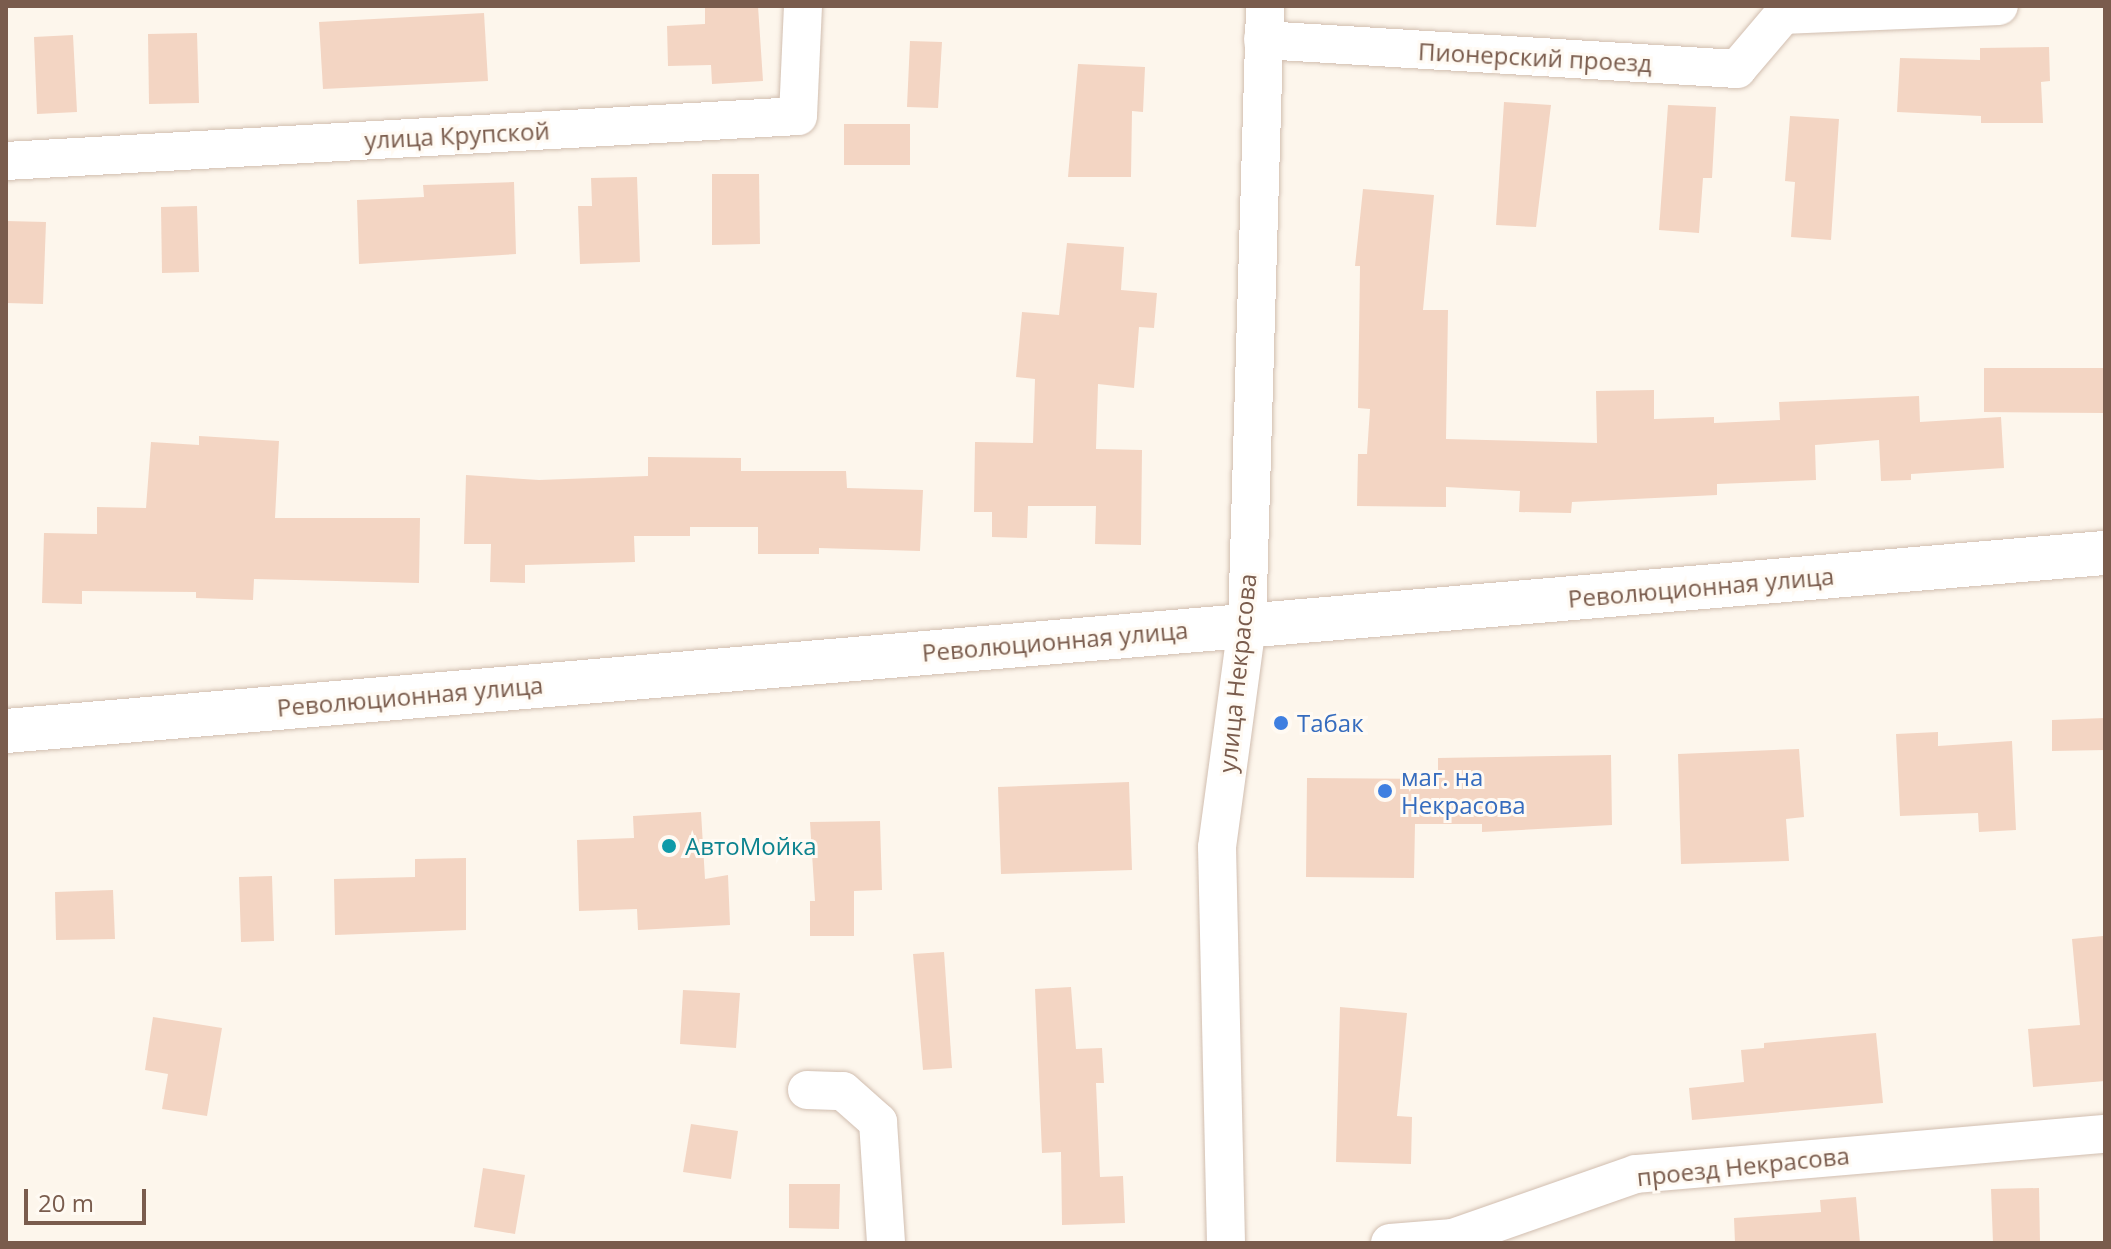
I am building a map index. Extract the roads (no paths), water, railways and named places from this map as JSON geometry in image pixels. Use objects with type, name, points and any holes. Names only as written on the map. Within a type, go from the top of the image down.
[{"type":"street","name":"улица Крупской","points":[[6,161],[798,116],[803,6]]},
{"type":"street","name":"Пионерский проезд","points":[[1264,23],[1737,69],[1783,10],[1999,6]]},
{"type":"street","name":"улица Некрасова","points":[[1226,1243],[1217,847],[1247,625],[1264,23]]},
{"type":"street","name":"Революционная улица","points":[[6,731],[2105,553]]},
{"type":"street","points":[[807,1090],[843,1091],[878,1122],[886,1243]]},
{"type":"street","name":"проезд Некрасова","points":[[1390,1243],[1453,1238],[1636,1174],[2105,1134]]},
{"type":"place","name":"Табак","points":[[1281,723]]},
{"type":"place","name":"маг. на Некрасова","points":[[1385,791]]},
{"type":"place","name":"АвтоМойка","points":[[669,846]]}]
